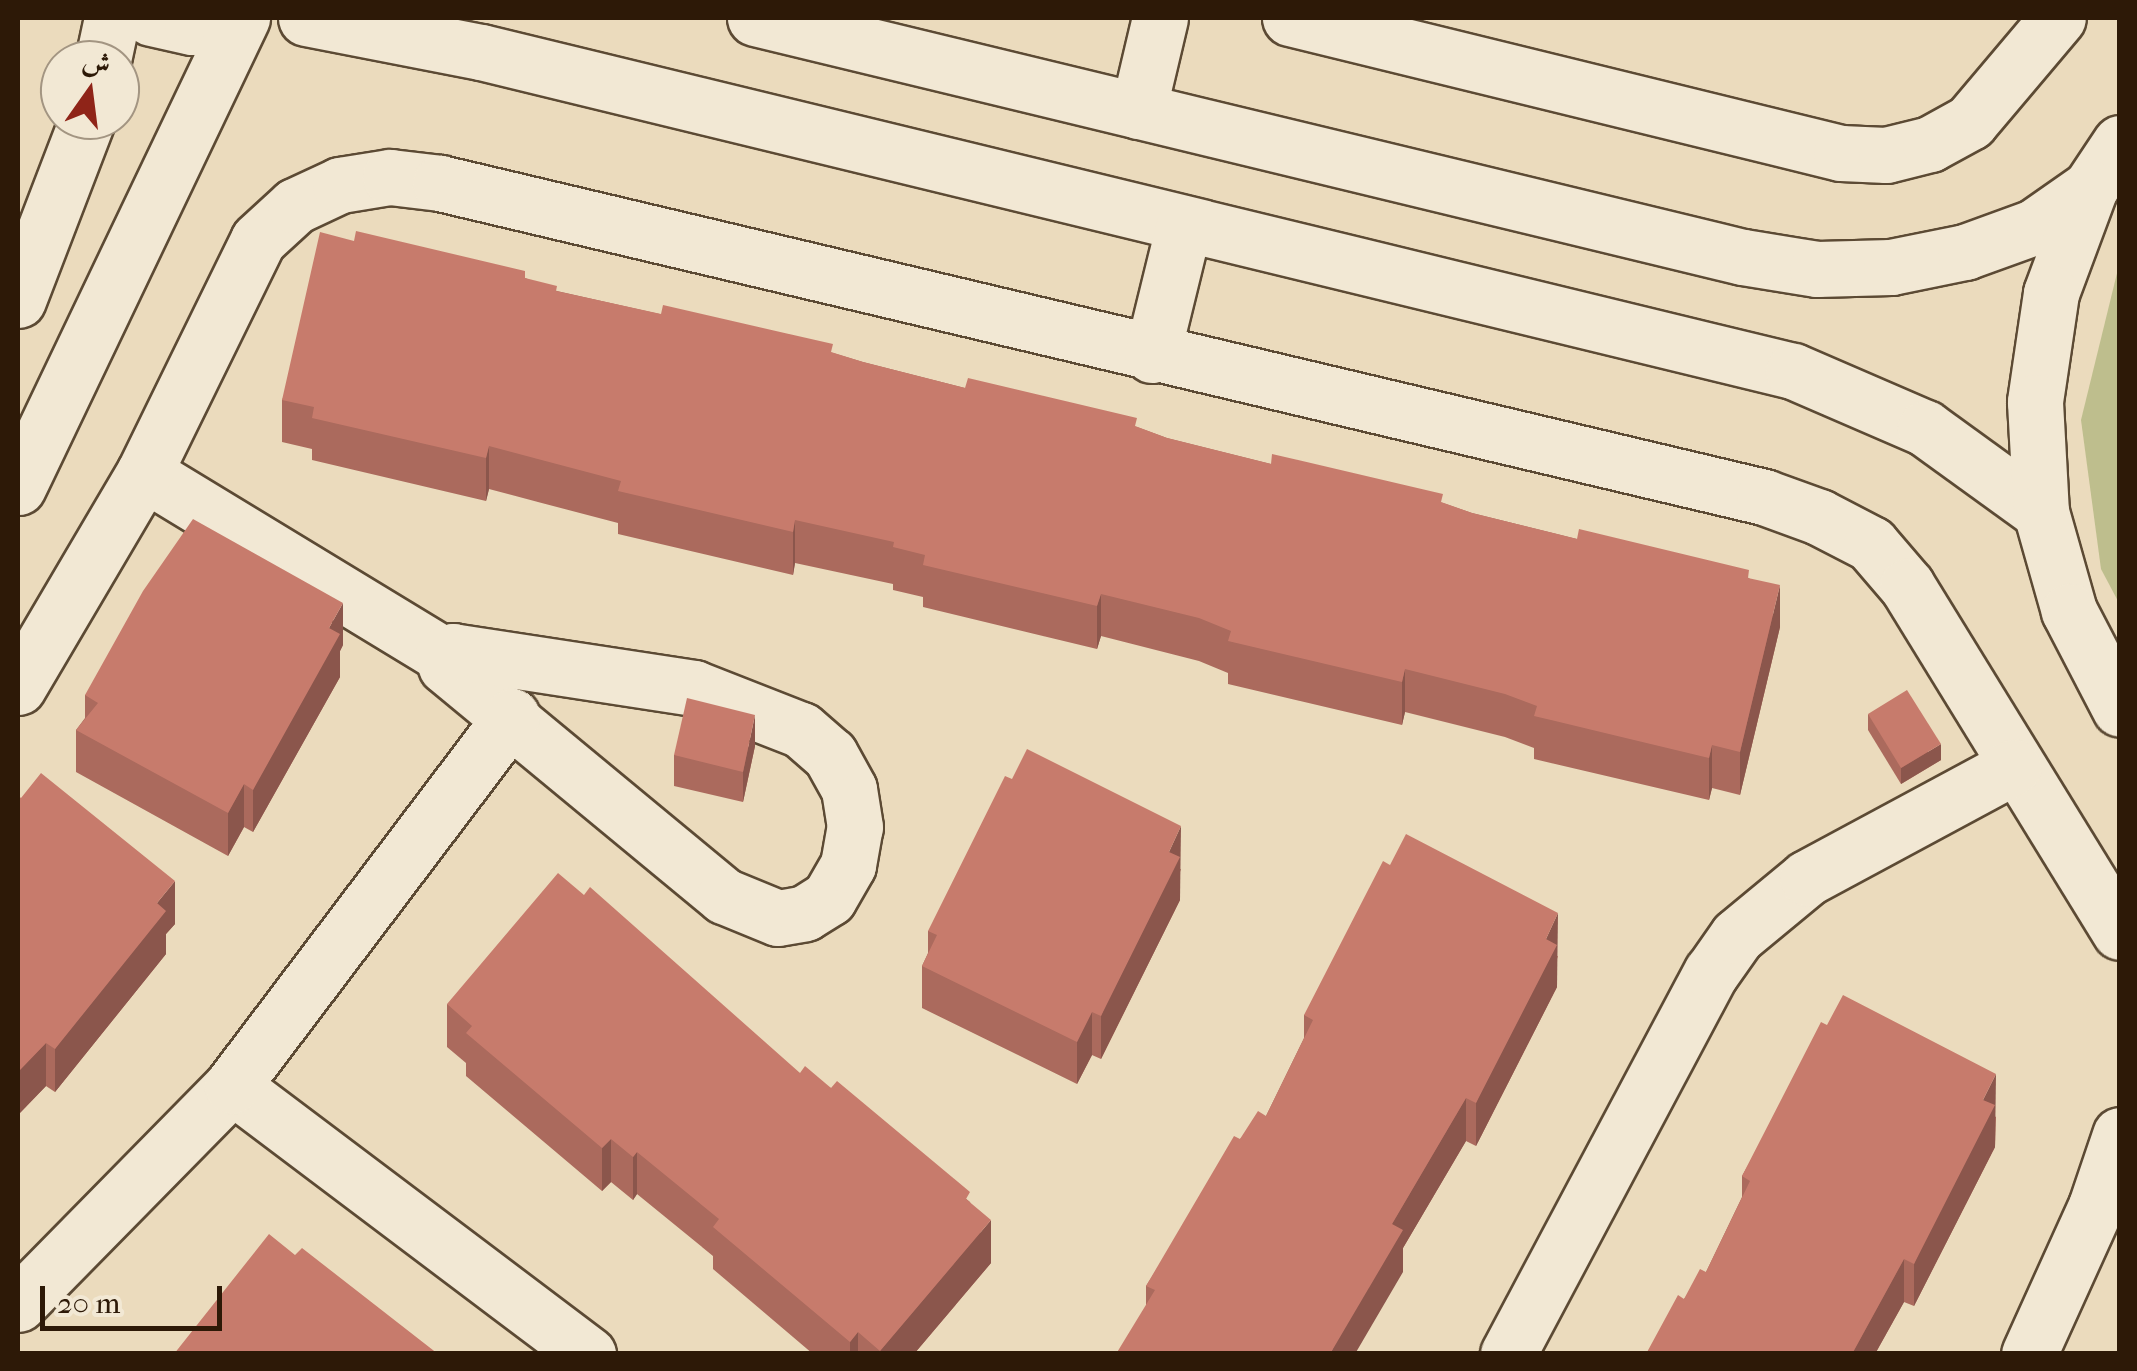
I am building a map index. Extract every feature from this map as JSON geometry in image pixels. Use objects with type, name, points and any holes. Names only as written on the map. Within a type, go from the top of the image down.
[{"type":"street","points":[[151,18],[192,27],[231,18]]},
{"type":"street","points":[[18,487],[242,18]]},
{"type":"street","points":[[306,18],[464,48],[1793,372],[1925,428],[2041,512]]},
{"type":"street","points":[[754,18],[1743,258],[1817,268],[1892,268],[1964,252],[2034,227],[2090,188]]},
{"type":"street","points":[[1138,110],[1160,18]]},
{"type":"street","points":[[1290,18],[1840,153],[1886,155],[1930,144],[1970,122],[2058,18]]},
{"type":"street","points":[[18,300],[79,140]]},
{"type":"street","points":[[2120,143],[2090,188],[2048,311],[2035,402],[2041,512],[2069,611],[2120,708]]},
{"type":"street","points":[[18,687],[144,473],[258,240],[295,206],[340,185],[390,177],[440,183],[1764,497],[1819,517],[1871,544],[1906,586],[2013,767],[2120,932]]},
{"type":"street","points":[[1152,354],[1184,225]]},
{"type":"street","points":[[144,473],[443,655],[668,683],[732,698],[784,720],[830,756],[849,789],[855,827],[848,864],[829,898],[805,913],[778,918],[750,912],[446,666],[443,655]]},
{"type":"street","points":[[18,1304],[232,1086],[512,716]]},
{"type":"street","points":[[1508,1354],[1703,988],[1737,936],[1807,878],[2013,767]]},
{"type":"street","points":[[232,1086],[588,1354]]},
{"type":"street","points":[[2029,1354],[2096,1206],[2120,1135]]},
{"type":"green space","points":[[2119,265],[2119,603],[2101,569],[2081,420]]},
{"type":"building","points":[[356,231],[525,271],[525,278],[557,286],[556,291],[661,314],[663,305],[833,344],[831,352],[863,362],[965,388],[968,378],[1137,418],[1135,426],[1167,438],[1271,464],[1272,454],[1443,494],[1441,502],[1472,513],[1577,539],[1579,529],[1749,570],[1748,578],[1780,585],[1740,752],[1712,745],[1709,758],[1534,716],[1537,706],[1505,694],[1405,669],[1402,682],[1228,641],[1231,631],[1199,618],[1101,594],[1097,606],[923,565],[925,555],[893,547],[894,542],[795,520],[793,532],[618,491],[621,481],[489,446],[486,458],[312,418],[314,407],[282,400],[320,232],[354,241]]},
{"type":"building","points":[[193,519],[343,603],[329,628],[340,634],[253,790],[244,784],[228,813],[76,730],[98,703],[85,695],[143,591]]},
{"type":"building","points":[[1907,690],[1941,744],[1901,768],[1868,714]]},
{"type":"building","points":[[687,698],[755,715],[743,772],[674,755]]},
{"type":"building","points":[[1027,749],[1181,826],[1169,852],[1180,857],[1101,1016],[1092,1012],[1077,1042],[922,966],[937,935],[928,931],[1005,776],[1012,779]]},
{"type":"building","points":[[41,773],[175,881],[157,903],[166,911],[55,1049],[46,1043],[18,1072],[18,796],[21,798]]},
{"type":"building","points":[[1406,834],[1558,913],[1546,939],[1557,945],[1476,1103],[1466,1098],[1392,1224],[1403,1230],[1330,1354],[1116,1354],[1155,1290],[1146,1286],[1234,1136],[1240,1139],[1258,1111],[1266,1116],[1313,1020],[1304,1015],[1383,861],[1390,865]]},
{"type":"building","points":[[558,873],[584,895],[590,887],[800,1073],[805,1066],[831,1088],[837,1081],[970,1192],[966,1199],[991,1220],[880,1351],[858,1332],[850,1342],[713,1227],[719,1219],[637,1152],[633,1157],[611,1139],[602,1148],[466,1033],[472,1026],[447,1004]]},
{"type":"building","points":[[1843,995],[1996,1074],[1983,1100],[1995,1105],[1914,1264],[1904,1259],[1852,1354],[1646,1354],[1678,1295],[1684,1299],[1700,1269],[1706,1272],[1750,1181],[1742,1176],[1821,1022],[1827,1025]]},
{"type":"building","points":[[269,1234],[295,1255],[302,1248],[438,1354],[174,1354]]}]
